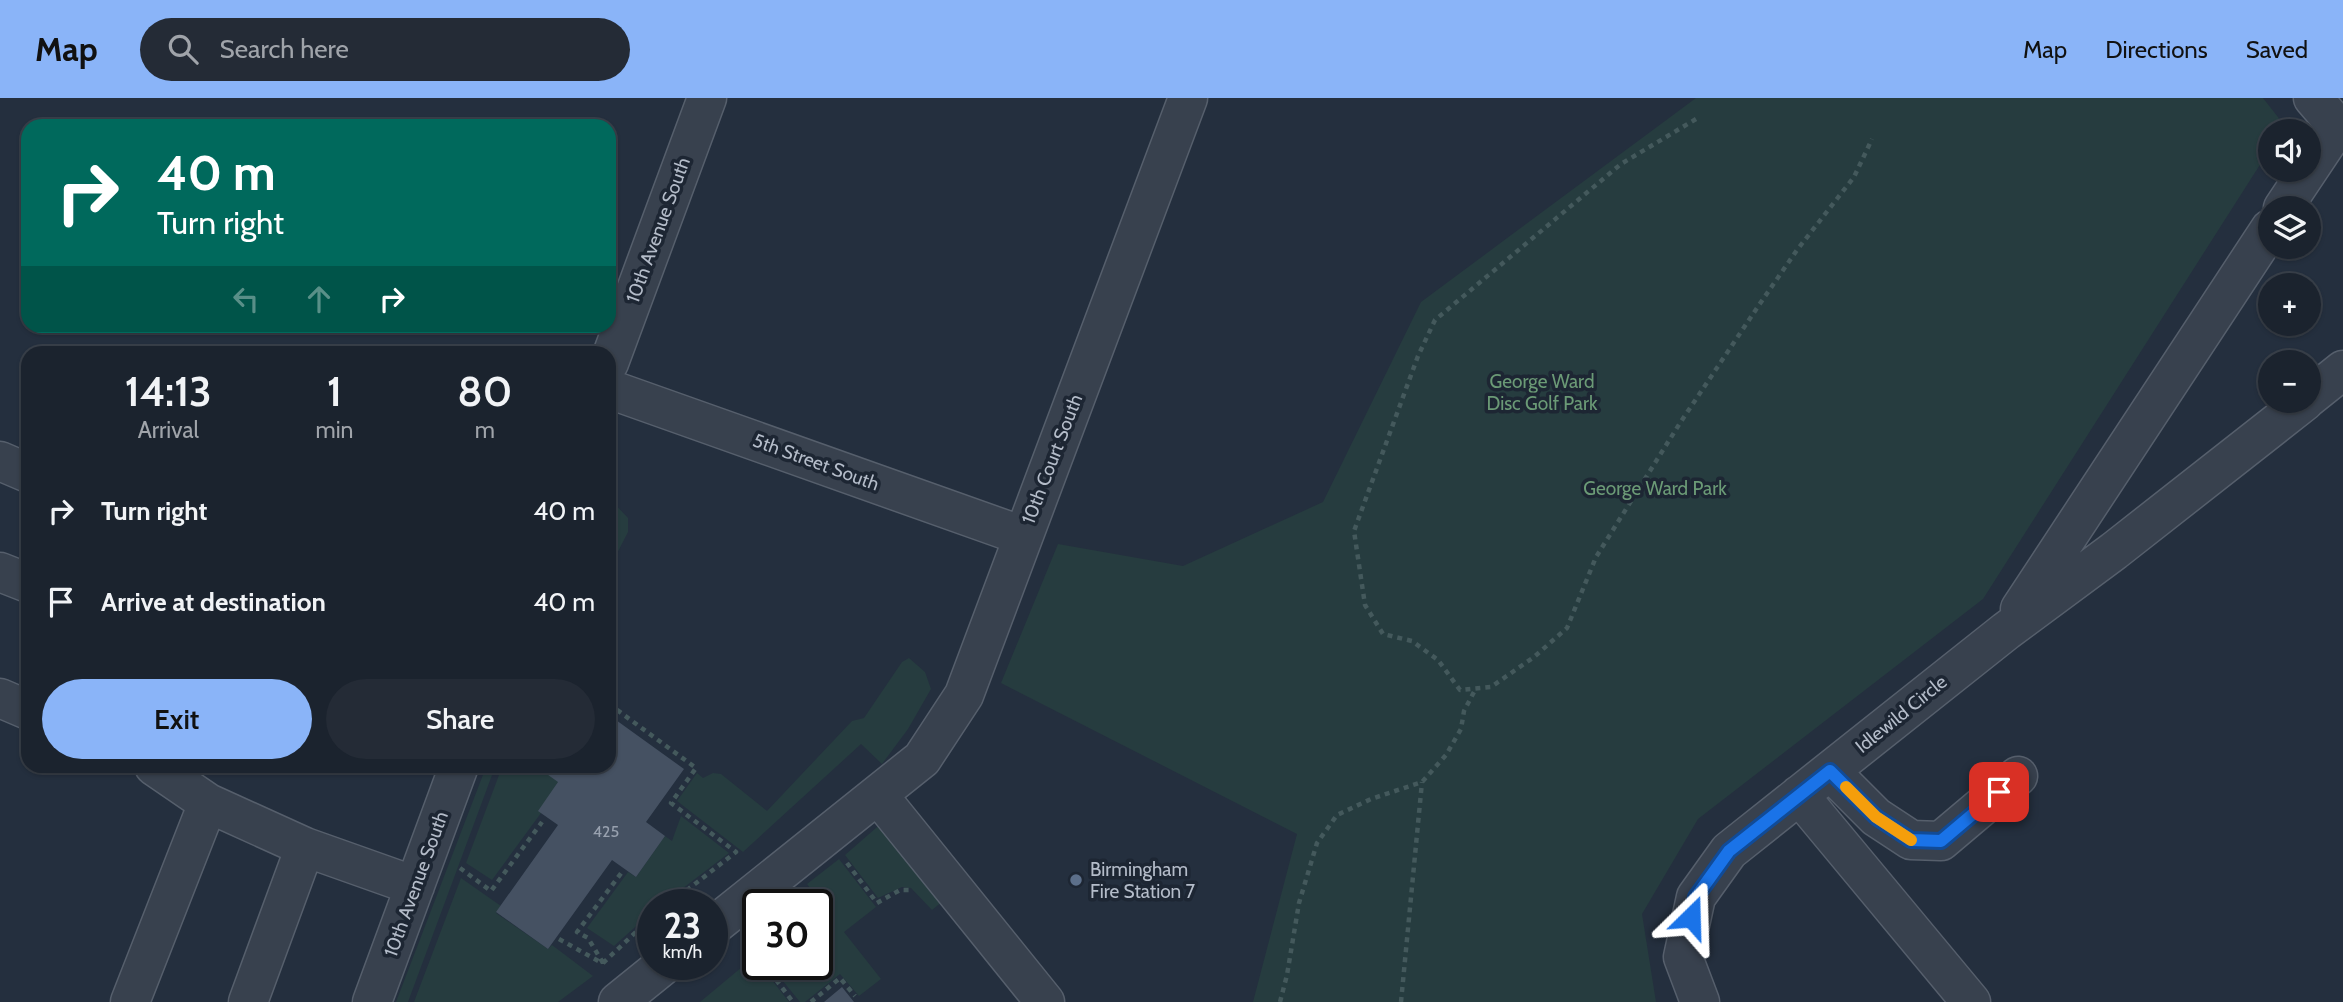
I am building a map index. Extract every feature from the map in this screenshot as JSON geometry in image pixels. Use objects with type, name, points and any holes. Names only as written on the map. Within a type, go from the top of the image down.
[{"type":"street","name":"10th Avenue South","points":[[615,346],[707,98]]},
{"type":"street","name":"10th Court South","points":[[728,914],[922,759],[964,695],[1188,98]]},
{"type":"street","points":[[2292,196],[2340,130],[2313,98]]},
{"type":"street","name":"Idlewild Circle","points":[[2006,631],[2258,247]]},
{"type":"street","name":"Idlewild Circle","points":[[2321,388],[2343,370]]},
{"type":"street","name":"5th Street South","points":[[616,391],[1023,536]]},
{"type":"street","name":"Idlewild Circle","points":[[1700,1002],[1683,957],[1696,897],[1729,851],[2006,631],[2114,551],[2290,413]]},
{"type":"street","points":[[0,461],[21,470]]},
{"type":"street","points":[[0,572],[21,580]]},
{"type":"street","points":[[0,698],[21,707]]},
{"type":"street","points":[[1830,771],[1876,817],[1911,840],[1941,841],[2018,776]]},
{"type":"street","points":[[164,773],[208,803],[305,847],[415,886]]},
{"type":"street","name":"10th Avenue South","points":[[372,1002],[456,773]]},
{"type":"street","points":[[877,795],[1045,1002]]},
{"type":"street","points":[[1799,795],[1971,1002]]},
{"type":"street","points":[[130,1002],[208,803]]},
{"type":"street","points":[[248,1002],[305,847]]},
{"type":"street","points":[[618,1002],[646,980]]},
{"type":"path","points":[[1696,119],[1621,164],[1474,287],[1436,320],[1418,356],[1354,531],[1356,556],[1365,605],[1382,634],[1412,641],[1438,660],[1460,690],[1491,687],[1534,657],[1567,628],[1596,557],[1759,305],[1797,250],[1854,177],[1872,139]]},
{"type":"path","points":[[1280,1002],[1299,903],[1317,843],[1337,815],[1371,799],[1422,782],[1446,755],[1461,729],[1464,711],[1475,690]]},
{"type":"path","points":[[616,709],[696,768],[671,803],[736,852],[689,889]]},
{"type":"path","points":[[1401,1002],[1422,782]]},
{"type":"path","points":[[460,868],[491,891],[542,822]]},
{"type":"path","points":[[842,856],[877,903],[900,890],[911,890]]},
{"type":"path","points":[[603,963],[588,938],[577,932],[622,872]]},
{"type":"path","points":[[603,963],[637,931]]},
{"type":"path","points":[[558,939],[603,963]]},
{"type":"path","points":[[811,1002],[840,978],[855,996]]},
{"type":"path","points":[[776,980],[793,1002]]},
{"type":"green space","name":"George Ward Park","points":[[1696,98],[2263,98],[2280,119],[2258,119],[2258,168],[1983,599],[1698,819],[1642,914],[1656,1002],[1253,1002],[1297,834],[1001,683],[1058,544],[1183,566],[1323,502],[1421,302]]},
{"type":"green space","points":[[616,505],[628,518],[628,532],[616,555]]},
{"type":"green space","points":[[909,658],[925,672],[931,689],[908,729],[882,764],[861,744],[743,852],[677,801],[697,773],[703,778],[713,773],[721,774],[767,811],[852,721],[864,718],[902,662]]},
{"type":"green space","points":[[484,773],[493,773],[408,1002],[396,1002]]},
{"type":"green space","points":[[500,773],[552,773],[558,782],[541,813],[492,880],[466,863]]},
{"type":"green space","points":[[681,816],[729,853],[682,889],[637,889],[637,925],[614,946],[587,928],[628,872],[636,877],[665,836],[672,841]]},
{"type":"green space","points":[[884,821],[949,896],[932,910],[911,888],[902,887],[878,898],[845,855]]},
{"type":"green space","points":[[839,859],[876,907],[844,932],[881,979],[859,996],[840,974],[833,980],[833,889],[811,889],[807,884]]},
{"type":"green space","points":[[461,878],[501,906],[496,913],[548,949],[552,945],[593,976],[558,1002],[414,1002]]},
{"type":"green space","points":[[742,967],[742,980],[772,980],[789,1002],[700,1002]]},
{"type":"green space","points":[[782,980],[832,980],[805,1002],[800,1002]]},
{"type":"building","points":[[616,720],[684,769],[646,822],[665,836],[636,877],[612,860],[548,949],[496,912],[558,825],[538,811],[558,782],[545,773],[616,773]]},
{"type":"building","points":[[842,987],[854,1002],[824,1002]]},
{"type":"slow traffic","points":[[1846,787],[1876,817],[1911,840]]},
{"type":"place","name":"Birmingham Fire Station 7","points":[[1076,880]]},
{"type":"route","points":[[1691,917],[1696,897],[1729,851],[1830,771],[1876,817],[1911,840],[1941,841],[1999,792]]},
{"type":"park label","name":"George Ward Disc Golf Park","points":[[1542,392]]}]
